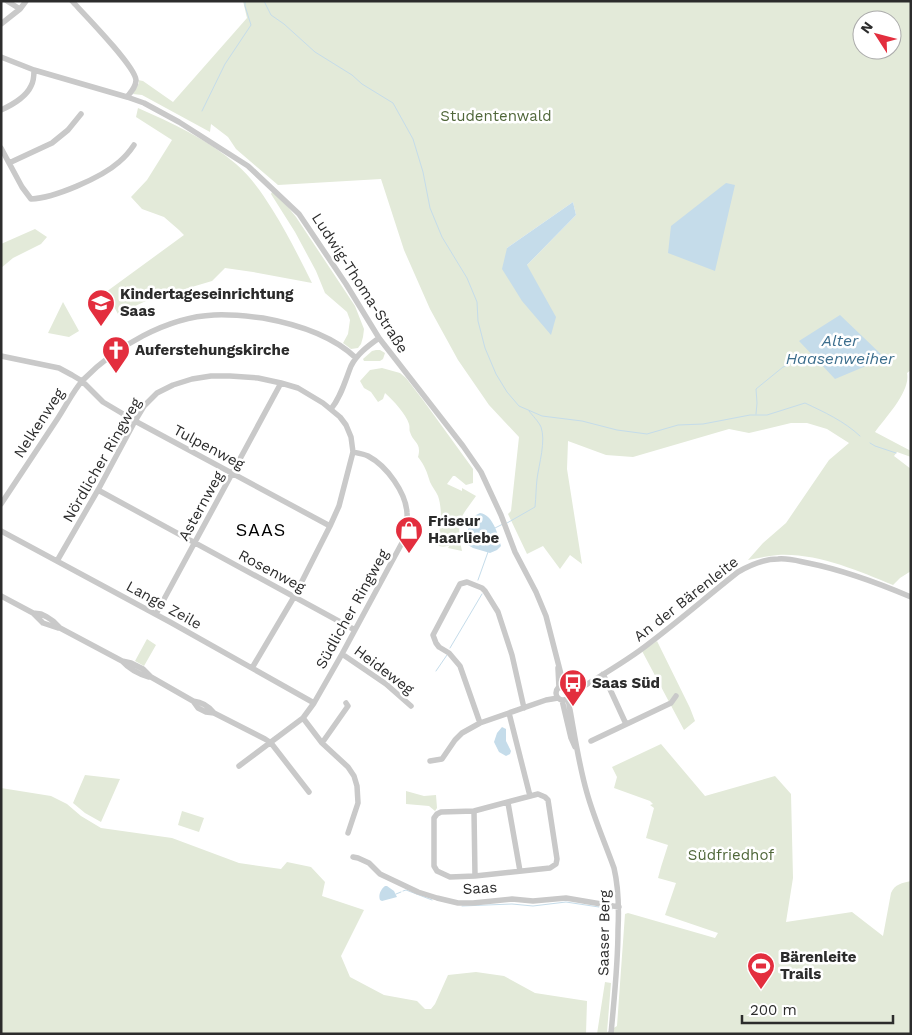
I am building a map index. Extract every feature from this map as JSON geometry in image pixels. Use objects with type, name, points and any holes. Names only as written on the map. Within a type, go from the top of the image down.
[{"type":"street","points":[[7,1],[20,8]]},
{"type":"street","points":[[1,24],[26,1]]},
{"type":"street","points":[[72,1],[119,52],[136,77],[136,84],[127,97]]},
{"type":"street","name":"Ludwig-Thoma-Straße","points":[[1,57],[34,70],[144,103],[179,122],[248,166],[300,214],[379,338],[481,472],[546,616],[561,674],[563,694]]},
{"type":"street","points":[[1,110],[23,96],[31,88],[34,80],[34,70]]},
{"type":"street","points":[[9,163],[52,143],[68,130],[81,114]]},
{"type":"street","points":[[1,148],[30,200],[54,194],[87,182],[118,164],[134,145]]},
{"type":"street","name":"Nelkenweg","points":[[1,504],[82,381],[103,361],[133,341],[161,327],[213,315],[254,317],[281,321],[324,336],[356,358]]},
{"type":"street","points":[[331,410],[356,358],[365,348],[379,338]]},
{"type":"street","name":"Tulpenweg","points":[[1,356],[59,368],[82,381],[103,402],[135,421],[330,526]]},
{"type":"street","name":"Nördlicher Ringweg","points":[[57,561],[144,406],[158,393],[173,385],[211,376],[230,376],[258,378],[298,388],[340,417],[351,437],[353,452]]},
{"type":"street","name":"Asternweg","points":[[156,614],[281,383]]},
{"type":"street","points":[[252,668],[294,597],[340,506],[353,452]]},
{"type":"street","name":"Südlicher Ringweg","points":[[239,766],[303,718],[314,703],[403,541],[407,526],[407,514],[405,500],[400,489],[391,476],[370,457],[353,452]]},
{"type":"street","name":"Rosenweg","points":[[98,490],[355,630]]},
{"type":"street","name":"Lange Zeile","points":[[1,531],[156,614],[314,703]]},
{"type":"street","name":"An der Bärenleite","points":[[563,694],[574,692],[638,651],[738,572],[761,561],[789,559],[819,565],[890,588],[911,597]]},
{"type":"street","points":[[480,723],[460,666],[449,653],[439,647],[433,635],[460,584],[467,582],[482,588],[498,612],[512,655],[524,708]]},
{"type":"street","points":[[1,596],[33,613],[47,617],[60,628],[122,661],[128,668],[140,675],[151,677],[193,701],[198,708],[214,713],[266,739],[309,792]]},
{"type":"street","name":"Heideweg","points":[[342,654],[386,684],[411,706]]},
{"type":"street","points":[[603,674],[626,724]]},
{"type":"street","points":[[430,761],[442,759],[462,733],[480,723],[546,700],[550,696],[563,694]]},
{"type":"street","name":"Saaser Berg","points":[[563,694],[576,738],[576,748],[587,794],[616,878],[619,907],[617,963],[611,1034]]},
{"type":"street","points":[[591,741],[671,703],[676,696]]},
{"type":"street","points":[[322,743],[348,706],[346,703]]},
{"type":"street","points":[[509,713],[530,796]]},
{"type":"street","points":[[303,718],[322,743],[350,765],[357,786],[358,800],[348,833]]},
{"type":"street","points":[[538,794],[548,800],[557,859],[556,864],[550,868],[475,876],[450,877],[437,871],[434,866],[435,816],[441,812],[474,811],[530,796],[538,794]]},
{"type":"street","points":[[508,803],[520,871]]},
{"type":"street","points":[[474,811],[475,876]]},
{"type":"street","name":"Saas","points":[[353,857],[369,862],[380,874],[418,892],[458,903],[566,898],[619,907]]},
{"type":"green space","name":"Studentenwald","points":[[243,1],[911,1],[911,370],[907,373],[902,396],[875,432],[911,451],[911,457],[897,452],[894,456],[911,469],[911,571],[893,585],[837,564],[808,557],[778,555],[748,560],[763,543],[786,523],[829,460],[849,443],[827,429],[807,423],[791,423],[749,433],[729,429],[633,457],[606,455],[568,441],[567,469],[582,564],[570,555],[560,569],[543,546],[527,554],[508,514],[511,511],[519,437],[489,405],[458,360],[430,309],[404,250],[381,179],[278,185],[236,149],[228,137],[211,124],[210,132],[142,95],[133,94],[139,83],[138,80],[143,81],[173,102],[247,18]],"holes":[[[573,202],[576,215],[527,265],[507,248]]]},
{"type":"green space","points":[[138,108],[201,139],[225,155],[241,169],[256,185],[272,209],[312,283],[225,268],[212,281],[148,300],[118,314],[106,292],[184,235],[164,217],[142,209],[131,197],[147,180],[172,140],[136,117]]},
{"type":"green space","points":[[275,191],[296,217],[355,306],[364,329],[361,344],[358,348],[351,349],[343,343],[348,334],[350,320],[347,312],[325,293],[316,271],[295,232],[271,194]]},
{"type":"green space","points":[[35,229],[47,237],[41,244],[13,258],[1,268],[1,244]]},
{"type":"green space","points":[[63,302],[79,331],[69,337],[48,333]]},
{"type":"green space","points":[[376,350],[385,353],[383,359],[380,361],[364,361],[363,359]]},
{"type":"green space","points":[[382,368],[400,373],[406,378],[473,469],[473,483],[466,485],[453,476],[447,484],[462,491],[462,488],[476,496],[460,522],[459,533],[462,551],[448,548],[450,545],[443,547],[436,544],[441,520],[440,502],[426,469],[418,457],[419,448],[411,436],[409,424],[405,416],[385,393],[383,399],[378,402],[371,392],[364,388],[360,381],[370,370]]},
{"type":"green space","points":[[147,639],[156,645],[144,666],[135,661]]},
{"type":"green space","points":[[657,641],[695,721],[684,730],[642,651]]},
{"type":"green space","name":"Südfriedhof","points":[[661,744],[705,796],[775,776],[791,794],[793,878],[786,922],[852,912],[883,936],[891,893],[902,883],[911,881],[911,1034],[597,1034],[605,982],[611,983],[607,1032],[617,1026],[625,914],[628,913],[715,938],[718,933],[665,915],[676,883],[658,878],[668,845],[646,838],[654,808],[650,805],[653,804],[650,801],[614,788],[617,777],[612,767]]},
{"type":"green space","points":[[85,775],[120,779],[101,822],[85,813],[73,803]]},
{"type":"green space","points":[[1,788],[51,796],[67,804],[81,816],[101,828],[172,838],[239,863],[281,869],[287,862],[311,867],[325,882],[322,896],[364,910],[341,956],[350,977],[384,995],[417,1001],[425,1009],[431,1009],[448,975],[476,972],[504,976],[535,993],[587,1001],[586,1034],[1,1034]]},
{"type":"green space","points":[[406,791],[424,796],[436,795],[437,808],[435,811],[429,806],[406,804]]},
{"type":"green space","points":[[182,811],[204,818],[199,832],[178,825]]},
{"type":"water","points":[[726,183],[735,185],[715,271],[668,253],[671,226]]},
{"type":"water","points":[[573,202],[576,215],[527,265],[556,317],[551,335],[522,301],[502,269],[507,248]]},
{"type":"water","name":"Alter Haasenweiher","points":[[840,315],[885,358],[835,379],[799,341]]},
{"type":"water","points":[[480,513],[485,514],[492,521],[501,546],[490,553],[468,545],[470,522],[472,518]]},
{"type":"water","points":[[502,727],[506,729],[506,741],[511,751],[506,756],[499,752],[494,742],[497,733]]},
{"type":"water","points":[[385,886],[394,891],[397,897],[380,900],[380,892]]},
{"type":"waterway","points":[[202,111],[225,64],[251,25],[245,1]]},
{"type":"waterway","points":[[264,1],[271,15],[315,52],[393,103],[413,139],[423,172],[430,208],[442,237],[467,278],[477,302],[478,321],[485,348],[496,374],[507,392],[519,406],[542,416],[582,421],[617,430],[647,434],[678,425],[703,424],[750,415],[767,415],[805,403],[841,421],[860,436]]},
{"type":"waterway","points":[[809,358],[813,356]]},
{"type":"waterway","points":[[756,414],[756,389],[783,367],[801,360]]},
{"type":"waterway","points":[[507,523],[535,507],[543,439],[541,427],[529,411]]},
{"type":"waterway","points":[[870,443],[896,453]]},
{"type":"waterway","points":[[495,528],[503,524]]},
{"type":"waterway","points":[[478,580],[488,552]]},
{"type":"waterway","points":[[450,648],[482,594]]},
{"type":"waterway","points":[[436,671],[447,655]]},
{"type":"waterway","points":[[403,891],[406,890],[432,900]]},
{"type":"waterway","points":[[396,894],[401,892]]},
{"type":"waterway","points":[[462,906],[512,904],[533,906],[566,902],[612,909]]},
{"type":"place","name":"Kindertageseinrichtung Saas","points":[[101,327]]},
{"type":"place","name":"Auferstehungskirche","points":[[116,374]]},
{"type":"place","name":"Friseur Haarliebe","points":[[409,554]]},
{"type":"place","name":"Saas Süd","points":[[573,707]]},
{"type":"place","name":"Bärenleite Trails","points":[[761,990]]},
{"type":"district","name":"SAAS","points":[[261,529]]}]
